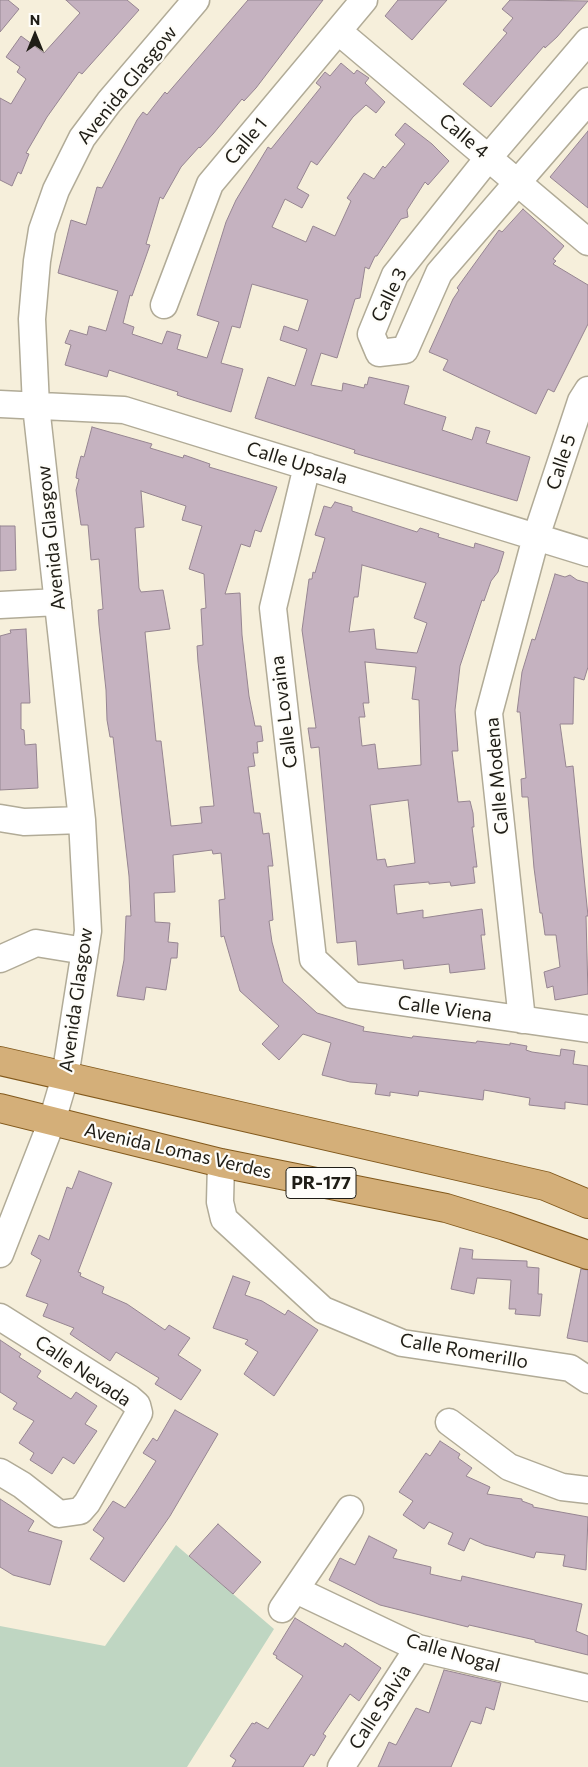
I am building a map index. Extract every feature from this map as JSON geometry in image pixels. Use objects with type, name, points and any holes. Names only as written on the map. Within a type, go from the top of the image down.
[{"type":"main road","name":"PR-177","points":[[0,1061],[545,1186],[588,1204]]},
{"type":"main road","name":"Avenida Lomas Verdes","points":[[0,1108],[221,1163],[446,1208],[588,1255]]},
{"type":"street","name":"Avenida Glasgow","points":[[0,1254],[52,1121],[65,1077],[88,931],[82,820],[36,406],[32,337],[33,289],[42,230],[56,190],[82,138],[109,102],[196,0]]},
{"type":"street","name":"Calle 1","points":[[164,305],[210,184],[364,0]]},
{"type":"street","name":"Calle 4","points":[[338,31],[588,242]]},
{"type":"street","name":"Calle 3","points":[[518,182],[439,273],[405,350],[379,353],[371,334],[395,275],[489,157],[588,41]]},
{"type":"street","points":[[518,182],[588,101]]},
{"type":"street","name":"Calle 5","points":[[536,537],[580,401],[588,390]]},
{"type":"street","name":"Calle Upsala","points":[[0,404],[124,410],[588,553]]},
{"type":"street","name":"Calle Lovaina","points":[[307,466],[273,608],[314,961]]},
{"type":"street","name":"Calle Modena","points":[[522,1020],[489,713],[536,537]]},
{"type":"street","points":[[0,605],[58,602]]},
{"type":"street","points":[[0,818],[24,822],[82,820]]},
{"type":"street","points":[[0,959],[36,943],[85,951]]},
{"type":"street","name":"Calle Viena","points":[[314,961],[352,995],[588,1029]]},
{"type":"street","name":"Calle Romerillo","points":[[221,1163],[220,1202],[224,1219],[323,1310],[402,1343],[570,1368],[588,1380]]},
{"type":"street","name":"Calle Nevada","points":[[0,1317],[129,1398],[137,1405],[139,1413],[87,1503],[80,1511],[59,1514],[22,1485],[0,1472]]},
{"type":"street","points":[[449,1422],[509,1467],[562,1487],[588,1490]]},
{"type":"street","name":"Calle Nogal","points":[[350,1509],[289,1600],[418,1648],[588,1688]]},
{"type":"street","name":"Calle Salvia","points":[[341,1767],[418,1648]]},
{"type":"green space","points":[[176,1545],[274,1629],[187,1767],[0,1767],[0,1626],[105,1646]]},
{"type":"building","points":[[0,0],[8,0],[19,9],[0,32]]},
{"type":"building","points":[[66,0],[127,0],[139,10],[82,74],[79,72],[47,117],[26,153],[29,154],[21,174],[18,172],[12,186],[0,180],[0,98],[11,104],[26,79],[17,72],[20,67],[6,57],[21,36],[44,53],[80,13]]},
{"type":"building","points":[[248,0],[323,0],[256,88],[244,101],[242,99],[213,134],[181,167],[163,199],[160,197],[146,244],[150,245],[132,296],[130,295],[123,323],[134,327],[132,334],[162,344],[167,331],[181,335],[177,349],[207,358],[219,322],[197,315],[226,222],[236,200],[268,147],[271,149],[321,87],[316,83],[325,72],[330,76],[341,63],[354,74],[357,70],[369,78],[365,83],[385,102],[376,113],[366,105],[353,117],[317,165],[311,161],[297,188],[309,195],[302,208],[285,199],[272,227],[306,242],[313,226],[335,236],[351,201],[347,198],[364,173],[374,179],[383,166],[385,168],[405,144],[395,135],[405,123],[432,144],[449,161],[428,185],[425,182],[407,210],[408,217],[401,219],[377,256],[375,256],[369,269],[365,267],[360,298],[355,299],[337,358],[321,353],[311,385],[342,391],[343,383],[364,388],[369,377],[409,386],[404,404],[446,417],[442,430],[472,440],[476,427],[490,431],[486,443],[530,457],[517,501],[354,453],[355,450],[255,418],[268,377],[295,386],[307,349],[280,340],[284,326],[298,331],[308,300],[252,284],[240,328],[232,326],[221,363],[243,369],[231,412],[177,395],[178,392],[109,370],[107,377],[65,365],[71,345],[65,343],[70,330],[87,335],[89,326],[106,331],[118,291],[58,273],[71,220],[86,225],[97,187],[102,188],[137,120],[143,112],[147,115],[165,92],[167,94]]},
{"type":"building","points":[[398,0],[447,0],[412,40],[385,16]]},
{"type":"building","points":[[510,0],[588,1],[557,37],[545,48],[544,46],[491,107],[463,84],[507,33],[503,30],[513,18],[502,9]]},
{"type":"building","points":[[588,131],[588,208],[550,177]]},
{"type":"building","points":[[523,209],[564,246],[553,259],[556,261],[553,264],[588,285],[588,324],[554,392],[548,389],[536,414],[443,370],[448,360],[429,352],[459,290],[457,288],[499,230],[502,232]]},
{"type":"building","points":[[92,427],[152,444],[150,448],[183,458],[184,455],[210,464],[209,467],[277,487],[261,532],[255,530],[250,547],[241,544],[225,594],[240,593],[242,635],[249,696],[255,726],[261,726],[263,741],[257,742],[258,753],[253,753],[255,766],[248,767],[254,813],[260,813],[263,834],[269,833],[273,866],[268,866],[273,920],[269,921],[272,942],[283,982],[317,1013],[364,1027],[363,1031],[412,1038],[413,1036],[476,1043],[477,1041],[510,1045],[510,1043],[527,1046],[526,1050],[532,1052],[560,1056],[561,1049],[575,1051],[573,1064],[588,1066],[588,1105],[565,1102],[565,1109],[529,1105],[530,1098],[484,1090],[483,1100],[419,1091],[418,1096],[390,1092],[390,1096],[375,1094],[377,1084],[350,1082],[322,1075],[331,1043],[303,1034],[279,1060],[262,1044],[279,1026],[240,991],[224,936],[221,937],[219,900],[225,899],[221,853],[213,854],[212,850],[173,855],[175,892],[154,893],[155,922],[170,923],[168,942],[178,943],[177,958],[171,958],[166,990],[146,987],[144,1000],[117,996],[124,960],[126,916],[131,916],[129,876],[113,737],[110,737],[107,720],[98,610],[103,609],[99,559],[91,560],[88,525],[81,525],[76,490],[79,479],[76,478],[77,471],[81,456],[84,457]],"holes":[[[141,491],[186,506],[182,520],[202,526],[189,569],[204,574],[206,608],[201,609],[203,645],[197,646],[214,806],[200,807],[202,823],[171,826],[161,741],[156,741],[145,632],[170,629],[163,590],[141,592],[139,588],[135,528],[144,527]]]},
{"type":"building","points":[[335,502],[352,507],[352,511],[417,532],[420,528],[439,534],[438,537],[474,548],[475,543],[504,552],[498,572],[491,581],[484,601],[482,600],[460,666],[455,710],[458,751],[452,751],[458,802],[470,801],[473,813],[474,827],[472,827],[477,867],[473,867],[475,883],[451,886],[450,882],[394,885],[397,914],[423,910],[423,918],[482,909],[485,935],[481,935],[485,969],[450,973],[449,964],[404,969],[403,960],[358,965],[356,941],[337,943],[319,747],[311,748],[308,728],[316,728],[302,630],[309,579],[312,579],[313,572],[315,573],[325,538],[315,535],[324,506],[331,508]],"holes":[[[362,565],[426,583],[414,618],[427,623],[417,653],[376,649],[374,629],[349,632],[354,597],[358,597]],[[365,662],[416,667],[412,699],[419,700],[421,765],[378,769],[375,744],[362,746],[359,717],[365,717],[363,703],[369,703]],[[408,800],[415,863],[387,867],[385,859],[377,860],[370,805]]]},
{"type":"building","points":[[0,526],[15,526],[16,570],[0,571]]},
{"type":"building","points":[[555,574],[565,577],[570,575],[577,580],[588,583],[588,667],[584,680],[574,677],[573,724],[560,724],[566,767],[573,766],[588,916],[586,916],[588,994],[555,1000],[553,986],[547,988],[544,972],[560,967],[556,935],[545,935],[542,913],[540,913],[528,797],[522,797],[521,779],[526,778],[520,712],[517,712],[522,672],[532,639],[535,640]]},
{"type":"building","points":[[26,629],[30,703],[21,703],[21,729],[24,730],[25,745],[36,744],[38,788],[0,790],[0,636],[11,633],[10,630]]},
{"type":"building","points":[[79,1171],[112,1183],[78,1272],[81,1273],[80,1276],[104,1287],[102,1293],[127,1304],[165,1330],[169,1325],[190,1338],[178,1355],[201,1370],[181,1400],[155,1384],[159,1378],[116,1352],[110,1361],[70,1334],[74,1328],[43,1316],[48,1304],[26,1296],[41,1260],[31,1254],[39,1235],[49,1240],[67,1187],[72,1189]]},
{"type":"building","points":[[460,1248],[473,1250],[472,1259],[527,1261],[527,1267],[539,1268],[538,1294],[542,1294],[540,1316],[515,1314],[516,1309],[509,1309],[511,1280],[477,1278],[474,1294],[451,1289]]},
{"type":"building","points":[[581,1269],[588,1270],[588,1342],[567,1338]]},
{"type":"building","points":[[233,1276],[250,1282],[245,1295],[262,1301],[285,1315],[288,1310],[318,1330],[274,1396],[244,1374],[258,1352],[245,1344],[248,1340],[213,1328]]},
{"type":"building","points":[[0,1340],[21,1354],[19,1357],[41,1371],[37,1377],[71,1399],[76,1392],[97,1406],[85,1424],[97,1431],[74,1464],[63,1457],[52,1474],[30,1460],[34,1453],[19,1443],[34,1421],[13,1409],[17,1403],[0,1392]]},
{"type":"building","points":[[175,1410],[218,1434],[170,1516],[124,1582],[90,1559],[104,1538],[93,1530],[113,1501],[125,1508],[135,1494],[156,1461],[143,1453],[153,1438],[157,1441]]},
{"type":"building","points":[[440,1441],[460,1454],[458,1458],[472,1468],[466,1476],[490,1487],[487,1494],[522,1499],[522,1501],[533,1505],[533,1507],[588,1517],[586,1570],[563,1566],[565,1555],[536,1552],[534,1558],[485,1545],[470,1538],[464,1551],[448,1544],[453,1533],[429,1522],[424,1529],[403,1515],[413,1501],[399,1492],[426,1453],[430,1456]]},
{"type":"building","points":[[0,1499],[34,1521],[28,1531],[62,1541],[50,1585],[13,1575],[0,1567]]},
{"type":"building","points":[[218,1524],[261,1562],[233,1594],[189,1556]]},
{"type":"building","points":[[369,1536],[397,1550],[393,1558],[431,1567],[430,1574],[461,1581],[462,1576],[582,1604],[576,1631],[588,1636],[588,1655],[535,1642],[535,1640],[469,1625],[468,1627],[380,1605],[329,1580],[340,1558],[355,1565]]},
{"type":"building","points":[[295,1618],[343,1647],[345,1643],[381,1668],[359,1701],[350,1694],[323,1734],[326,1736],[314,1756],[311,1754],[303,1767],[232,1767],[236,1760],[230,1756],[252,1723],[255,1724],[256,1722],[268,1729],[303,1676],[273,1654]]},
{"type":"building","points":[[444,1670],[501,1683],[494,1710],[486,1707],[481,1724],[471,1721],[451,1767],[378,1767],[389,1742],[396,1745],[416,1708],[429,1713]]}]
